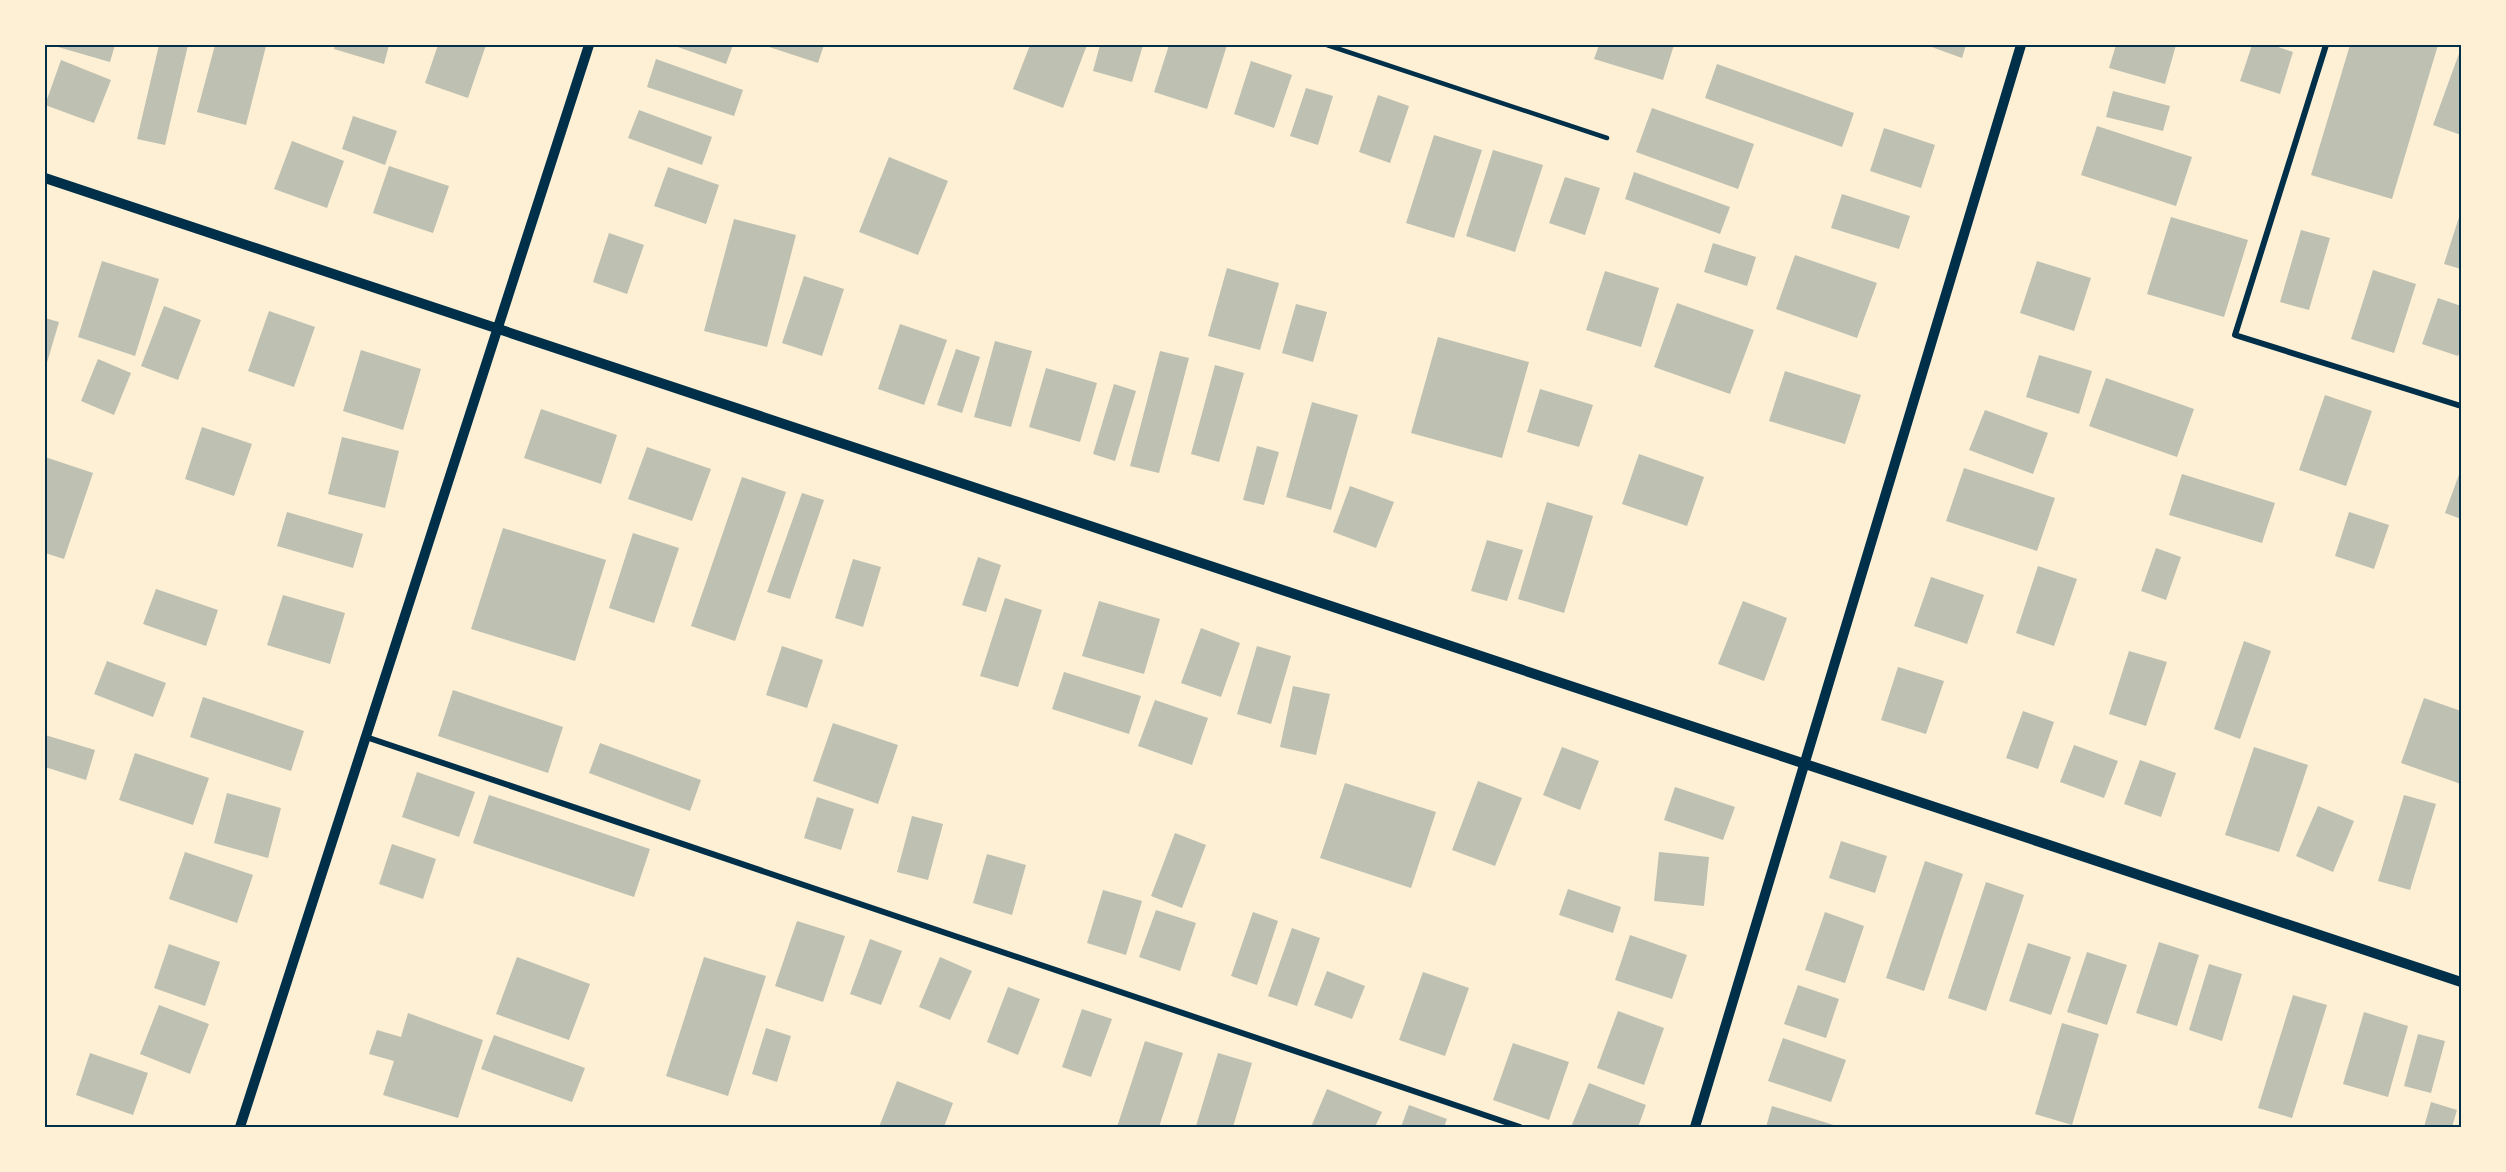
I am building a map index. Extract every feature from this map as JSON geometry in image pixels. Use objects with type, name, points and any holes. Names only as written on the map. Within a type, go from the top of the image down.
[{"type":"street","points":[[240,1127],[500,327],[589,45]]},
{"type":"street","points":[[1695,1127],[1806,765],[2021,45]]},
{"type":"street","points":[[2326,45],[2235,335],[2461,406]]},
{"type":"street","points":[[45,178],[500,327],[2461,982]]},
{"type":"street","points":[[366,737],[1520,1127]]},
{"type":"lane","points":[[1327,45],[1607,138]]},
{"type":"building","points":[[51,45],[115,45],[110,62]]},
{"type":"building","points":[[159,45],[188,45],[165,145],[137,139]]},
{"type":"building","points":[[215,45],[266,46],[246,125],[197,112]]},
{"type":"building","points":[[335,45],[389,45],[384,64],[334,49]]},
{"type":"building","points":[[438,45],[486,45],[468,98],[425,83]]},
{"type":"building","points":[[672,45],[733,45],[726,64]]},
{"type":"building","points":[[763,45],[824,45],[818,63]]},
{"type":"building","points":[[1030,45],[1087,45],[1063,108],[1013,89]]},
{"type":"building","points":[[1100,45],[1143,45],[1132,82],[1093,71]]},
{"type":"building","points":[[1169,45],[1227,45],[1207,109],[1154,92]]},
{"type":"building","points":[[1599,45],[1674,45],[1663,80],[1594,59]]},
{"type":"building","points":[[1926,45],[1966,45],[1962,58]]},
{"type":"building","points":[[2116,45],[2176,45],[2165,84],[2109,68]]},
{"type":"building","points":[[2252,45],[2272,45],[2293,52],[2280,94],[2240,81]]},
{"type":"building","points":[[2350,45],[2438,45],[2392,199],[2311,175]]},
{"type":"building","points":[[2461,48],[2461,135],[2433,125]]},
{"type":"building","points":[[656,59],[743,90],[734,116],[647,87]]},
{"type":"building","points":[[61,60],[111,80],[94,123],[45,105]]},
{"type":"building","points":[[1251,61],[1292,75],[1274,128],[1234,114]]},
{"type":"building","points":[[1717,64],[1854,113],[1842,147],[1705,98]]},
{"type":"building","points":[[1306,88],[1333,96],[1318,145],[1290,136]]},
{"type":"building","points":[[2113,91],[2170,106],[2163,131],[2106,117]]},
{"type":"building","points":[[1378,95],[1409,106],[1390,163],[1359,152]]},
{"type":"building","points":[[1652,108],[1754,144],[1738,189],[1636,152]]},
{"type":"building","points":[[639,110],[712,137],[702,165],[628,138]]},
{"type":"building","points":[[353,116],[397,131],[385,165],[342,149]]},
{"type":"building","points":[[2097,126],[2192,157],[2176,206],[2081,175]]},
{"type":"building","points":[[1884,128],[1935,145],[1921,188],[1870,171]]},
{"type":"building","points":[[1434,135],[1482,150],[1454,238],[1406,223]]},
{"type":"building","points":[[292,141],[344,161],[327,208],[274,189]]},
{"type":"building","points":[[1493,150],[1543,165],[1515,252],[1466,236]]},
{"type":"building","points":[[889,157],[948,181],[918,255],[859,232]]},
{"type":"building","points":[[389,166],[449,186],[433,233],[373,213]]},
{"type":"building","points":[[668,167],[719,185],[706,224],[654,206]]},
{"type":"building","points":[[1634,172],[1730,207],[1720,234],[1625,199]]},
{"type":"building","points":[[1565,177],[1600,188],[1585,235],[1549,223]]},
{"type":"building","points":[[1842,194],[1910,216],[1899,249],[1831,228]]},
{"type":"building","points":[[2461,211],[2461,269],[2444,264]]},
{"type":"building","points":[[2171,217],[2248,240],[2224,317],[2147,294]]},
{"type":"building","points":[[734,219],[796,235],[767,347],[704,331]]},
{"type":"building","points":[[2301,230],[2330,238],[2309,310],[2280,302]]},
{"type":"building","points":[[609,233],[644,245],[627,294],[593,282]]},
{"type":"building","points":[[1713,243],[1756,257],[1747,286],[1704,272]]},
{"type":"building","points":[[1795,255],[1877,283],[1857,338],[1776,309]]},
{"type":"building","points":[[102,261],[159,279],[135,356],[78,337]]},
{"type":"building","points":[[2037,261],[2091,278],[2074,331],[2020,313]]},
{"type":"building","points":[[1227,268],[1279,283],[1260,350],[1208,336]]},
{"type":"building","points":[[2373,270],[2416,284],[2394,353],[2351,339]]},
{"type":"building","points":[[1605,271],[1659,288],[1641,347],[1586,330]]},
{"type":"building","points":[[804,276],[844,289],[822,356],[782,343]]},
{"type":"building","points":[[2438,298],[2461,306],[2461,348],[2458,356],[2422,344]]},
{"type":"building","points":[[1677,303],[1754,330],[1730,394],[1654,367]]},
{"type":"building","points":[[1296,304],[1327,312],[1313,362],[1282,353]]},
{"type":"building","points":[[164,306],[201,320],[178,380],[141,366]]},
{"type":"building","points":[[269,311],[315,327],[294,387],[248,371]]},
{"type":"building","points":[[45,318],[59,322],[46,366],[45,366]]},
{"type":"building","points":[[900,324],[947,340],[924,405],[878,389]]},
{"type":"building","points":[[1438,337],[1529,362],[1502,458],[1411,433]]},
{"type":"building","points":[[995,341],[1032,351],[1011,427],[974,417]]},
{"type":"building","points":[[956,349],[980,357],[962,413],[937,405]]},
{"type":"building","points":[[361,350],[421,369],[403,430],[343,411]]},
{"type":"building","points":[[1160,351],[1189,358],[1159,473],[1130,466]]},
{"type":"building","points":[[2039,355],[2092,371],[2079,414],[2026,397]]},
{"type":"building","points":[[98,359],[131,373],[114,415],[81,401]]},
{"type":"building","points":[[1215,365],[1244,373],[1219,462],[1191,454]]},
{"type":"building","points":[[1046,368],[1097,383],[1080,442],[1029,427]]},
{"type":"building","points":[[1785,371],[1861,395],[1845,444],[1769,421]]},
{"type":"building","points":[[2106,378],[2194,409],[2177,457],[2089,426]]},
{"type":"building","points":[[1114,384],[1136,391],[1115,461],[1093,454]]},
{"type":"building","points":[[1540,389],[1593,405],[1579,447],[1527,432]]},
{"type":"building","points":[[2325,395],[2372,411],[2346,486],[2299,470]]},
{"type":"building","points":[[1312,402],[1358,415],[1331,510],[1286,497]]},
{"type":"building","points":[[541,409],[617,435],[601,484],[524,458]]},
{"type":"building","points":[[1985,410],[2048,433],[2033,474],[1969,450]]},
{"type":"building","points":[[202,427],[252,444],[234,496],[185,479]]},
{"type":"building","points":[[342,437],[399,451],[385,508],[328,494]]},
{"type":"building","points":[[1257,446],[1279,452],[1264,505],[1243,500]]},
{"type":"building","points":[[647,447],[711,469],[692,521],[628,499]]},
{"type":"building","points":[[1639,454],[1704,477],[1687,526],[1622,504]]},
{"type":"building","points":[[45,457],[93,473],[64,559],[45,553]]},
{"type":"building","points":[[1964,468],[2055,498],[2037,551],[1946,521]]},
{"type":"building","points":[[2461,469],[2461,519],[2445,513]]},
{"type":"building","points":[[2182,474],[2275,503],[2262,543],[2169,515]]},
{"type":"building","points":[[742,477],[786,492],[735,641],[691,626]]},
{"type":"building","points":[[1350,486],[1394,502],[1376,548],[1333,532]]},
{"type":"building","points":[[802,493],[824,500],[790,599],[767,592]]},
{"type":"building","points":[[1547,502],[1593,516],[1564,613],[1518,599]]},
{"type":"building","points":[[287,512],[363,534],[353,568],[277,546]]},
{"type":"building","points":[[2349,512],[2389,525],[2374,569],[2335,556]]},
{"type":"building","points":[[503,528],[606,560],[575,661],[471,629]]},
{"type":"building","points":[[633,533],[679,548],[654,623],[609,608]]},
{"type":"building","points":[[1487,540],[1523,550],[1507,601],[1471,591]]},
{"type":"building","points":[[2156,548],[2181,557],[2166,600],[2141,591]]},
{"type":"building","points":[[978,557],[1001,565],[986,612],[962,605]]},
{"type":"building","points":[[853,559],[881,567],[863,627],[835,618]]},
{"type":"building","points":[[2038,566],[2077,579],[2054,646],[2016,633]]},
{"type":"building","points":[[1931,577],[1984,595],[1967,644],[1914,626]]},
{"type":"building","points":[[156,589],[218,610],[206,646],[143,624]]},
{"type":"building","points":[[283,595],[345,613],[330,664],[267,645]]},
{"type":"building","points":[[1005,598],[1042,610],[1018,687],[980,676]]},
{"type":"building","points":[[1099,601],[1160,619],[1144,674],[1082,656]]},
{"type":"building","points":[[1743,601],[1787,618],[1764,681],[1718,664]]},
{"type":"building","points":[[1201,628],[1240,643],[1221,697],[1181,683]]},
{"type":"building","points":[[2244,641],[2271,651],[2240,739],[2214,729]]},
{"type":"building","points":[[782,646],[823,660],[807,708],[766,695]]},
{"type":"building","points":[[1257,646],[1291,656],[1271,724],[1237,714]]},
{"type":"building","points":[[2129,651],[2167,662],[2146,726],[2109,714]]},
{"type":"building","points":[[107,661],[166,683],[153,717],[94,694]]},
{"type":"building","points":[[1898,667],[1944,681],[1926,734],[1881,720]]},
{"type":"building","points":[[1064,672],[1141,696],[1129,734],[1052,709]]},
{"type":"building","points":[[1293,686],[1330,694],[1316,755],[1280,747]]},
{"type":"building","points":[[453,690],[563,727],[548,773],[438,736]]},
{"type":"building","points":[[203,697],[304,731],[291,771],[190,737]]},
{"type":"building","points":[[2424,698],[2461,711],[2461,784],[2401,763]]},
{"type":"building","points":[[1155,700],[1208,718],[1192,765],[1138,746]]},
{"type":"building","points":[[2023,711],[2054,722],[2038,769],[2006,758]]},
{"type":"building","points":[[833,723],[898,745],[878,804],[813,781]]},
{"type":"building","points":[[45,735],[95,750],[86,780],[45,767]]},
{"type":"building","points":[[600,743],[701,780],[690,811],[589,773]]},
{"type":"building","points":[[2074,745],[2118,761],[2104,798],[2060,782]]},
{"type":"building","points":[[1562,747],[1599,761],[1580,810],[1543,795]]},
{"type":"building","points":[[2254,747],[2308,765],[2279,852],[2225,835]]},
{"type":"building","points":[[135,753],[209,778],[193,825],[119,800]]},
{"type":"building","points":[[2140,760],[2176,773],[2161,817],[2124,804]]},
{"type":"building","points":[[417,772],[475,792],[459,837],[402,817]]},
{"type":"building","points":[[1478,781],[1522,798],[1495,866],[1452,850]]},
{"type":"building","points":[[1345,783],[1436,812],[1411,888],[1320,858]]},
{"type":"building","points":[[1675,787],[1735,807],[1723,840],[1664,820]]},
{"type":"building","points":[[227,793],[281,808],[268,858],[214,843]]},
{"type":"building","points":[[489,795],[650,849],[634,897],[473,843]]},
{"type":"building","points":[[2404,795],[2436,804],[2410,890],[2378,881]]},
{"type":"building","points":[[817,797],[854,809],[841,850],[804,838]]},
{"type":"building","points":[[2318,806],[2354,821],[2333,872],[2296,856]]},
{"type":"building","points":[[912,816],[943,824],[928,880],[897,872]]},
{"type":"building","points":[[1175,833],[1206,845],[1182,908],[1151,896]]},
{"type":"building","points":[[1841,841],[1887,856],[1875,893],[1829,878]]},
{"type":"building","points":[[392,844],[436,859],[423,899],[379,884]]},
{"type":"building","points":[[185,852],[253,875],[237,923],[169,899]]},
{"type":"building","points":[[1659,852],[1709,857],[1704,906],[1654,901]]},
{"type":"building","points":[[987,854],[1026,865],[1012,915],[973,903]]},
{"type":"building","points":[[1925,861],[1963,874],[1924,991],[1886,978]]},
{"type":"building","points":[[1986,882],[2024,895],[1986,1011],[1948,998]]},
{"type":"building","points":[[1568,889],[1621,907],[1613,933],[1559,915]]},
{"type":"building","points":[[1103,890],[1142,901],[1126,955],[1087,943]]},
{"type":"building","points":[[1156,910],[1196,923],[1180,971],[1139,957]]},
{"type":"building","points":[[1253,912],[1278,921],[1257,985],[1231,976]]},
{"type":"building","points":[[1825,912],[1864,926],[1845,983],[1805,970]]},
{"type":"building","points":[[797,921],[845,936],[823,1002],[775,986]]},
{"type":"building","points":[[1292,928],[1320,938],[1297,1006],[1268,996]]},
{"type":"building","points":[[1630,935],[1687,955],[1672,999],[1615,980]]},
{"type":"building","points":[[870,939],[902,951],[881,1005],[850,994]]},
{"type":"building","points":[[2159,942],[2199,955],[2177,1026],[2136,1013]]},
{"type":"building","points":[[2028,943],[2071,957],[2051,1015],[2009,1001]]},
{"type":"building","points":[[169,944],[220,962],[205,1006],[154,988]]},
{"type":"building","points":[[2087,952],[2127,965],[2107,1025],[2067,1012]]},
{"type":"building","points":[[517,957],[590,984],[569,1040],[496,1014]]},
{"type":"building","points":[[704,957],[766,976],[728,1096],[666,1076]]},
{"type":"building","points":[[940,957],[972,971],[950,1020],[919,1007]]},
{"type":"building","points":[[2209,964],[2242,974],[2222,1041],[2189,1030]]},
{"type":"building","points":[[1327,971],[1365,986],[1352,1019],[1314,1005]]},
{"type":"building","points":[[1423,972],[1469,988],[1445,1056],[1399,1040]]},
{"type":"building","points":[[1798,985],[1839,999],[1826,1038],[1784,1024]]},
{"type":"building","points":[[1008,987],[1040,999],[1018,1055],[987,1042]]},
{"type":"building","points":[[2293,995],[2327,1005],[2292,1118],[2258,1108]]},
{"type":"building","points":[[159,1005],[209,1024],[190,1074],[140,1054]]},
{"type":"building","points":[[1082,1009],[1112,1019],[1091,1077],[1062,1067]]},
{"type":"building","points":[[1618,1011],[1664,1028],[1644,1085],[1597,1068]]},
{"type":"building","points":[[2364,1012],[2408,1026],[2388,1097],[2343,1084]]},
{"type":"building","points":[[408,1013],[483,1040],[458,1118],[383,1095],[394,1061],[369,1054],[377,1030],[401,1037]]},
{"type":"building","points":[[2062,1023],[2099,1034],[2072,1125],[2035,1114]]},
{"type":"building","points":[[766,1028],[791,1036],[777,1082],[752,1074]]},
{"type":"building","points":[[2418,1034],[2445,1041],[2431,1093],[2404,1086]]},
{"type":"building","points":[[494,1035],[585,1068],[572,1102],[481,1069]]},
{"type":"building","points":[[1783,1038],[1846,1060],[1831,1102],[1768,1081]]},
{"type":"building","points":[[1145,1041],[1183,1053],[1159,1127],[1117,1127]]},
{"type":"building","points":[[1513,1043],[1569,1062],[1549,1120],[1493,1100]]},
{"type":"building","points":[[90,1053],[148,1073],[133,1115],[76,1095]]},
{"type":"building","points":[[1218,1053],[1252,1063],[1233,1127],[1196,1126]]},
{"type":"building","points":[[897,1081],[953,1103],[944,1127],[879,1127]]},
{"type":"building","points":[[1589,1083],[1646,1105],[1638,1127],[1571,1127]]},
{"type":"building","points":[[1327,1089],[1382,1112],[1375,1127],[1311,1127]]},
{"type":"building","points":[[2431,1102],[2457,1110],[2452,1127],[2424,1127]]},
{"type":"building","points":[[1409,1105],[1447,1119],[1444,1127],[1401,1127]]},
{"type":"building","points":[[1772,1106],[1837,1126],[1837,1127],[1766,1127]]}]
